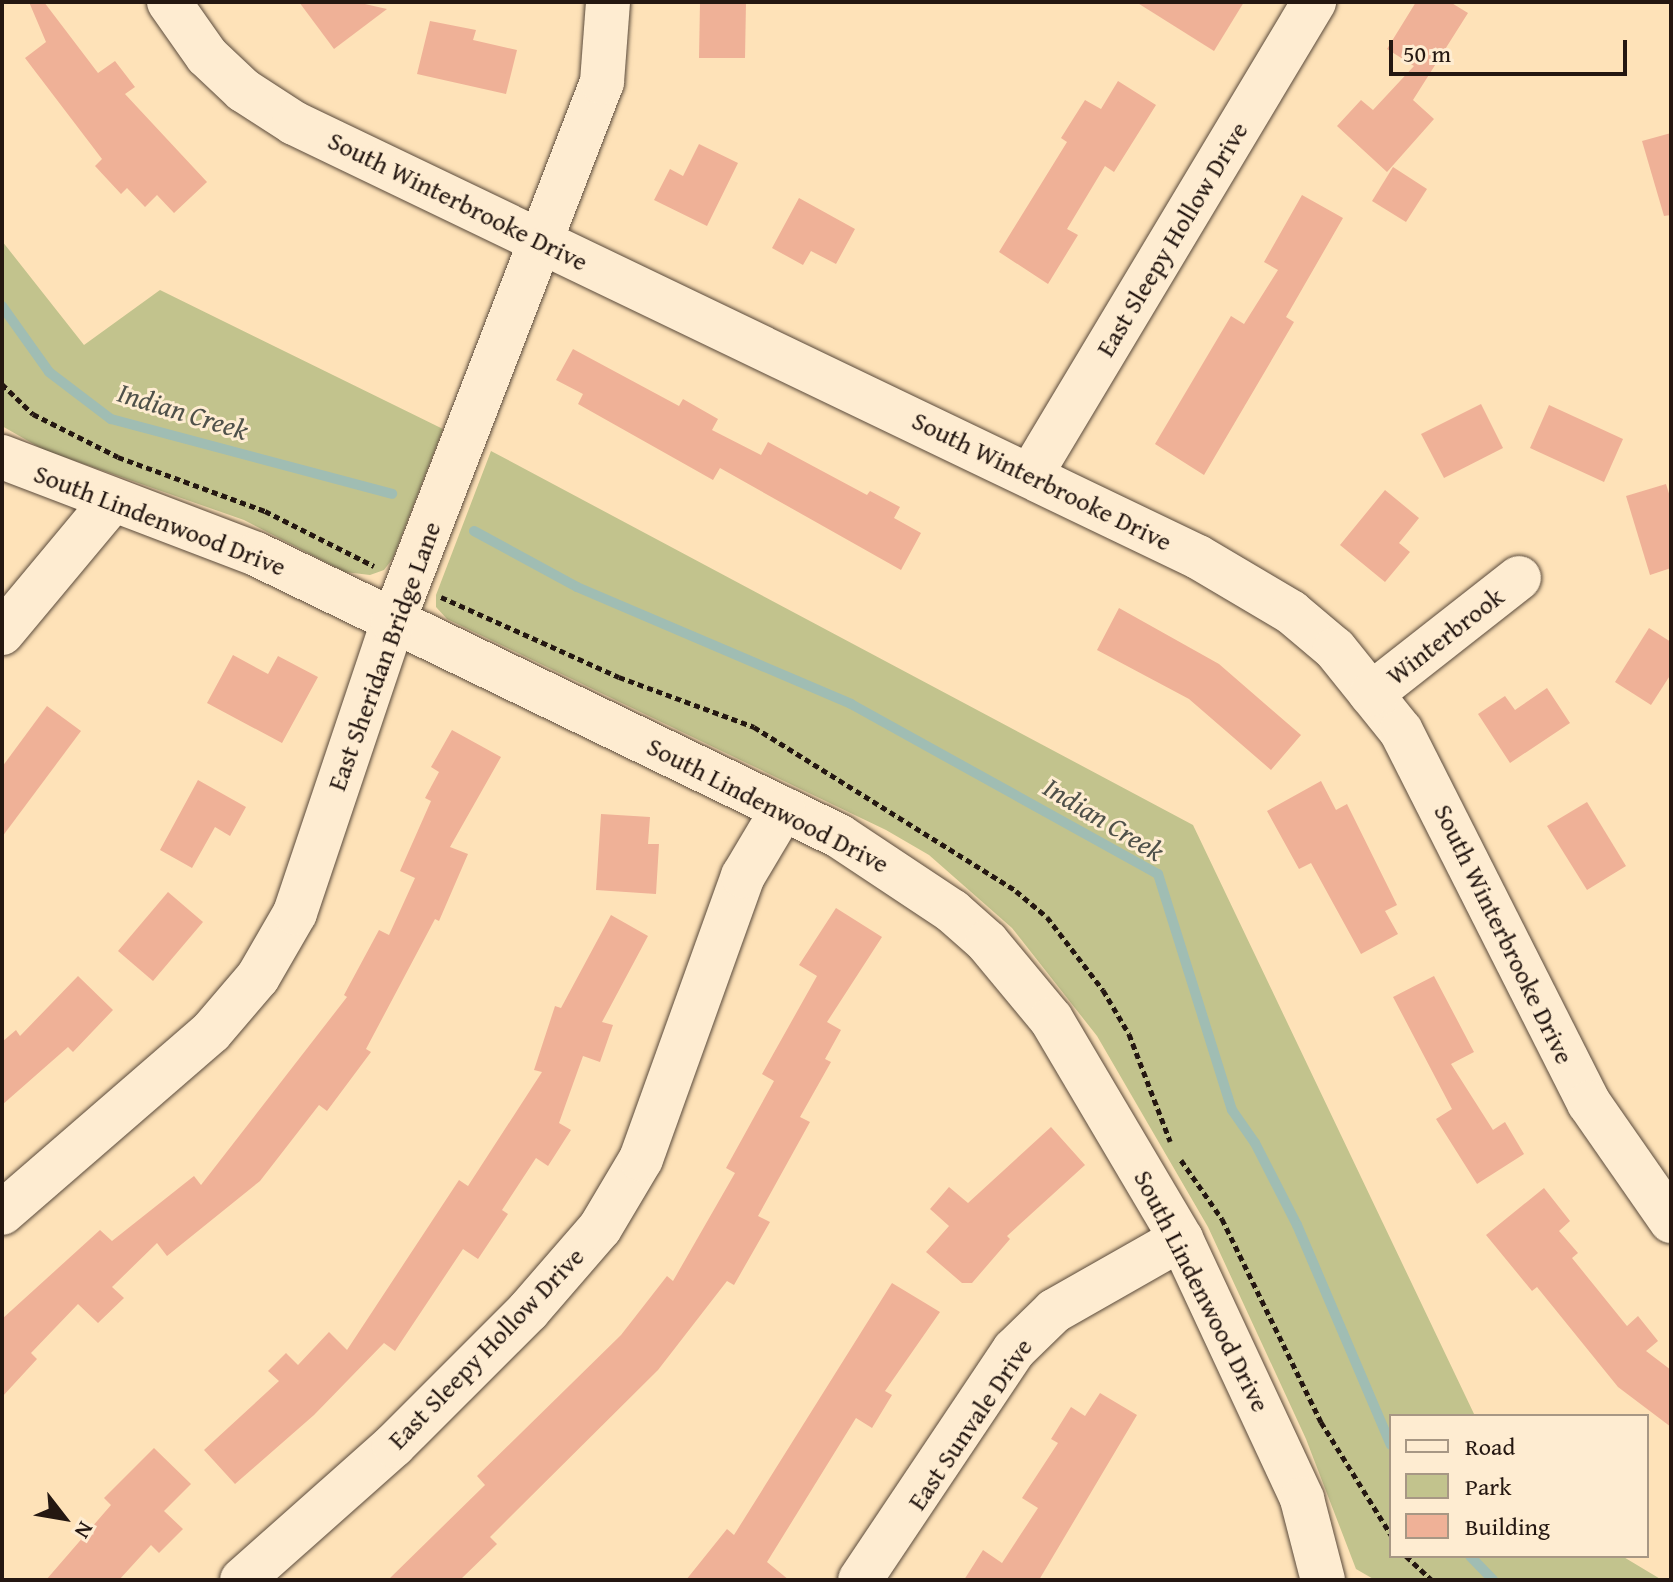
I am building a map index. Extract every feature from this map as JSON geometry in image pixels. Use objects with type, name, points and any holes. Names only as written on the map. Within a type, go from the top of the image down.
[{"type":"street","name":"South Winterbrooke Drive","points":[[169,2],[207,56],[243,90],[294,123],[1030,476],[1259,590],[1335,649],[1416,759],[1589,1103],[1671,1221]]},
{"type":"street","name":"East Sheridan Bridge Lane","points":[[2,1213],[211,1032],[258,977],[295,913],[393,622],[538,240],[602,82],[608,2]]},
{"type":"street","name":"East Sleepy Hollow Drive","points":[[1030,476],[1314,2]]},
{"type":"street","name":"South Lindenwood Drive","points":[[2,457],[212,535],[783,809],[915,882],[987,942],[1027,986],[1078,1058],[1181,1239],[1302,1499],[1323,1580]]},
{"type":"street","points":[[2,633],[113,500]]},
{"type":"street","name":"Winterbrook","points":[[1371,694],[1519,578]]},
{"type":"street","name":"East Sleepy Hollow Drive","points":[[242,1580],[394,1445],[528,1311],[600,1228],[641,1159],[743,876],[783,809]]},
{"type":"street","name":"East Sunvale Drive","points":[[860,1580],[1014,1350],[1064,1304],[1181,1239]]},
{"type":"path","points":[[2,384],[33,414]]},
{"type":"path","points":[[1370,1503],[1389,1532]]},
{"type":"path","points":[[1408,1558],[1432,1580]]},
{"type":"green space","points":[[2,241],[84,345],[160,290],[443,429],[393,558],[384,570],[370,575],[345,572],[244,520],[44,450],[2,426]]},
{"type":"green space","points":[[491,451],[1193,825],[1474,1414],[1389,1414],[1389,1558],[1625,1558],[1662,1580],[1375,1580],[1356,1569],[1306,1439],[1208,1227],[1097,1036],[1012,928],[929,855],[886,830],[447,619],[436,607],[436,595]]},
{"type":"building","points":[[29,2],[44,2],[98,73],[115,61],[135,87],[125,94],[207,182],[174,213],[157,195],[145,207],[127,188],[121,194],[95,166],[102,159],[25,58],[46,42]]},
{"type":"building","points":[[299,2],[356,2],[387,9],[334,49]]},
{"type":"building","points":[[700,2],[746,2],[745,58],[699,58]]},
{"type":"building","points":[[1136,2],[1244,2],[1214,51]]},
{"type":"building","points":[[1416,2],[1450,2],[1468,13],[1413,100],[1434,119],[1387,172],[1337,126],[1361,100],[1373,110],[1414,66],[1387,49]]},
{"type":"building","points":[[430,21],[476,30],[473,40],[517,50],[506,94],[417,74]]},
{"type":"building","points":[[1118,81],[1156,105],[1114,172],[1105,166],[1067,229],[1078,235],[1048,284],[999,252],[1067,142],[1061,138],[1085,100],[1101,109]]},
{"type":"building","points":[[1671,133],[1671,215],[1664,216],[1642,141]]},
{"type":"building","points":[[699,144],[738,163],[707,226],[654,200],[670,169],[683,176]]},
{"type":"building","points":[[1393,167],[1427,189],[1406,222],[1372,201]]},
{"type":"building","points":[[1302,195],[1343,218],[1286,317],[1294,322],[1204,475],[1155,444],[1231,316],[1244,324],[1278,270],[1264,262]]},
{"type":"building","points":[[799,198],[855,229],[836,264],[811,251],[803,265],[772,248]]},
{"type":"building","points":[[573,349],[679,406],[683,399],[718,419],[712,430],[761,455],[768,442],[867,495],[870,491],[900,507],[894,518],[921,533],[901,570],[720,468],[713,480],[578,404],[583,394],[556,380]]},
{"type":"building","points":[[1481,404],[1503,448],[1444,478],[1421,434]]},
{"type":"building","points":[[1549,405],[1623,439],[1604,482],[1530,448]]},
{"type":"building","points":[[1666,484],[1671,500],[1671,568],[1650,575],[1626,496]]},
{"type":"building","points":[[1385,490],[1419,518],[1399,543],[1410,552],[1385,582],[1340,545]]},
{"type":"building","points":[[1119,608],[1219,664],[1301,735],[1271,770],[1189,699],[1097,650]]},
{"type":"building","points":[[1649,628],[1671,642],[1671,674],[1651,705],[1615,682]]},
{"type":"building","points":[[233,655],[268,674],[278,656],[318,677],[282,743],[207,703]]},
{"type":"building","points":[[1547,688],[1570,723],[1510,763],[1478,714],[1505,696],[1515,710]]},
{"type":"building","points":[[47,706],[81,731],[2,837],[2,767]]},
{"type":"building","points":[[452,730],[501,757],[450,847],[468,854],[439,921],[435,919],[366,1049],[371,1052],[327,1111],[319,1105],[260,1181],[167,1256],[157,1243],[112,1287],[124,1298],[98,1323],[78,1304],[31,1353],[37,1359],[2,1397],[2,1319],[100,1230],[112,1241],[194,1176],[201,1185],[347,997],[344,995],[379,930],[389,935],[415,878],[400,871],[431,801],[425,798],[439,772],[431,767]]},
{"type":"building","points":[[198,780],[246,807],[230,836],[215,827],[192,868],[160,850]]},
{"type":"building","points":[[1321,781],[1336,810],[1347,804],[1397,905],[1385,911],[1398,934],[1361,954],[1311,863],[1299,869],[1267,811]]},
{"type":"building","points":[[1587,802],[1626,866],[1587,890],[1547,826]]},
{"type":"building","points":[[601,814],[650,817],[648,844],[659,844],[656,894],[596,890]]},
{"type":"building","points":[[168,892],[203,922],[153,981],[118,951]]},
{"type":"building","points":[[836,908],[882,937],[827,1022],[841,1030],[825,1059],[831,1062],[800,1117],[810,1122],[758,1216],[770,1222],[734,1285],[727,1281],[658,1370],[490,1537],[497,1544],[460,1580],[388,1580],[485,1485],[477,1476],[621,1335],[667,1276],[673,1281],[735,1173],[726,1168],[774,1081],[762,1074],[817,976],[799,965]]},
{"type":"building","points":[[611,915],[648,936],[602,1022],[613,1025],[600,1062],[583,1056],[559,1123],[571,1130],[548,1166],[536,1158],[502,1210],[508,1214],[478,1259],[463,1249],[395,1351],[384,1343],[314,1415],[235,1484],[204,1450],[279,1381],[268,1371],[286,1353],[298,1365],[329,1332],[347,1350],[459,1180],[468,1186],[542,1072],[534,1070],[555,1006],[561,1008]]},
{"type":"building","points":[[78,976],[113,1010],[73,1052],[68,1047],[2,1105],[2,1042],[16,1030],[20,1036]]},
{"type":"building","points":[[1434,976],[1474,1052],[1451,1064],[1493,1130],[1505,1122],[1524,1154],[1477,1184],[1436,1119],[1452,1109],[1393,997]]},
{"type":"building","points":[[1051,1127],[1085,1165],[1007,1236],[1010,1239],[972,1283],[962,1283],[926,1252],[949,1226],[930,1209],[949,1187],[968,1203]]},
{"type":"building","points":[[1544,1188],[1570,1221],[1559,1231],[1578,1253],[1572,1258],[1627,1326],[1638,1316],[1658,1341],[1646,1351],[1671,1370],[1671,1427],[1618,1387],[1537,1287],[1532,1291],[1486,1235]]},
{"type":"building","points":[[892,1283],[940,1312],[885,1391],[892,1395],[872,1428],[856,1418],[767,1562],[789,1580],[686,1580],[727,1529],[734,1535]]},
{"type":"building","points":[[1100,1393],[1137,1415],[1039,1580],[964,1580],[983,1550],[1002,1563],[1038,1508],[1022,1498],[1058,1443],[1051,1439],[1071,1407],[1085,1416]]},
{"type":"building","points":[[154,1448],[191,1484],[164,1511],[183,1529],[159,1553],[151,1545],[119,1580],[46,1580],[111,1505],[104,1498]]},
{"type":"waterway","name":"Indian Creek","points":[[2,306],[49,372],[111,419],[392,494]]},
{"type":"waterway","name":"Indian Creek","points":[[474,531],[577,587],[851,704],[1158,874],[1232,1110],[1255,1143],[1297,1225],[1389,1440]]},
{"type":"waterway","name":"Indian Creek","points":[[1472,1558],[1493,1580]]}]
